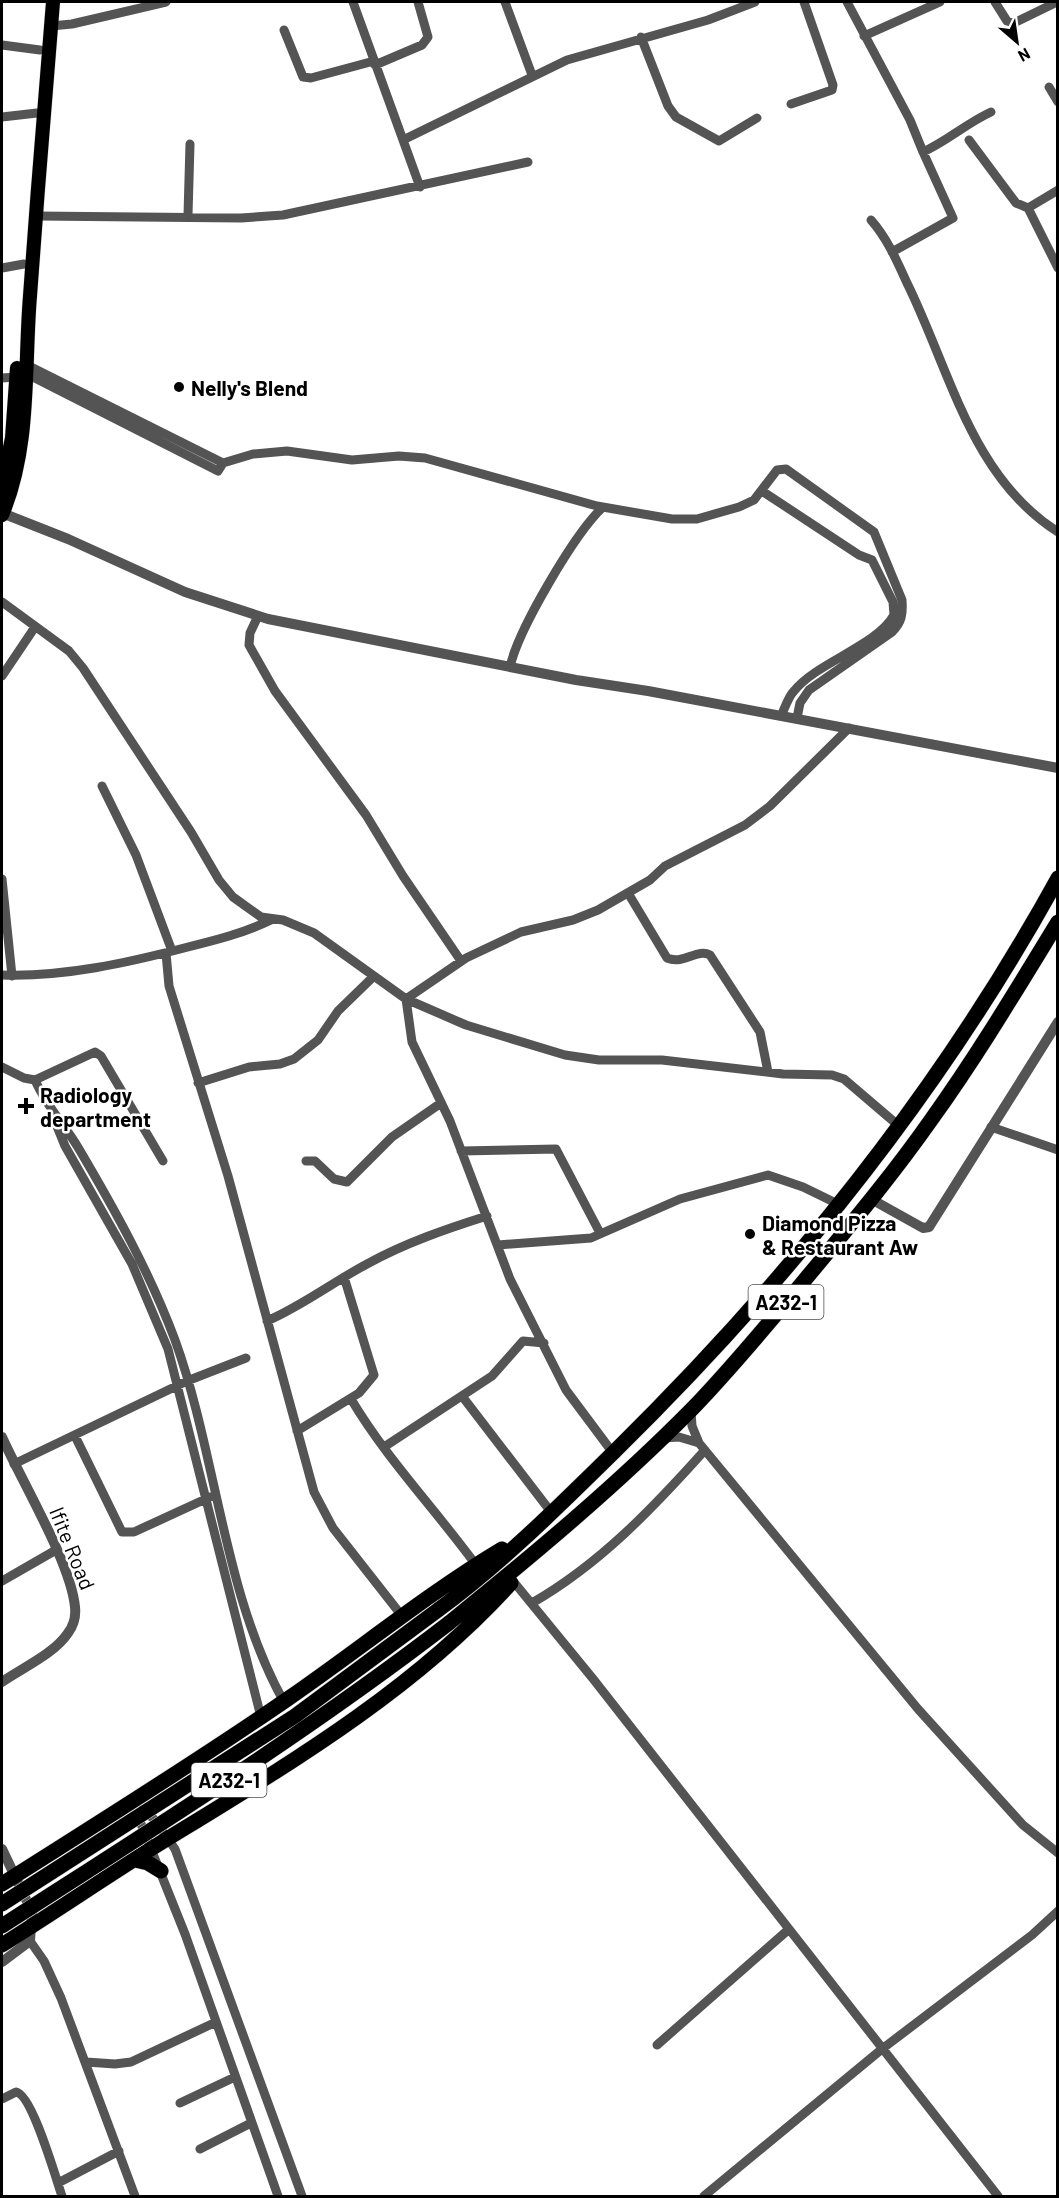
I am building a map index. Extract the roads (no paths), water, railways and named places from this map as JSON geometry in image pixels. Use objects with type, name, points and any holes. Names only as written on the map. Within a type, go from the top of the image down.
[{"type":"highway","name":"A232-1","points":[[2,1904],[295,1716],[474,1584],[613,1453],[736,1328],[840,1205],[899,1126],[968,1025],[1058,878]]},
{"type":"highway","name":"A232-1","points":[[2,1926],[282,1745],[359,1692],[540,1550],[691,1410],[758,1335],[871,1199],[973,1060],[1058,922]]},
{"type":"highway","points":[[6,1873],[131,1800],[261,1717],[432,1593],[528,1534]]},
{"type":"highway","points":[[2,1946],[153,1848],[267,1778],[383,1696],[465,1633],[540,1550]]},
{"type":"highway","points":[[135,1860],[148,1863],[161,1871]]},
{"type":"main road","points":[[2,514],[18,461],[25,409],[22,371],[24,264],[45,2]]},
{"type":"main road","points":[[2,486],[22,371],[53,2]]},
{"type":"street","points":[[51,26],[72,24],[165,2]]},
{"type":"street","points":[[353,2],[374,63],[405,140],[420,187]]},
{"type":"street","points":[[284,30],[303,77],[311,78],[374,63],[422,45],[428,37],[418,2]]},
{"type":"street","points":[[505,2],[532,75]]},
{"type":"street","points":[[405,140],[532,75],[567,60],[738,5],[756,2]]},
{"type":"street","points":[[791,104],[832,90],[833,85],[804,2]]},
{"type":"street","points":[[848,2],[864,36],[886,72],[953,218],[892,252]]},
{"type":"street","points":[[864,36],[940,2]]},
{"type":"street","points":[[995,2],[1007,21],[1014,23],[1057,2]]},
{"type":"street","points":[[641,38],[668,106],[676,117],[718,141],[757,118]]},
{"type":"street","points":[[2,45],[40,51]]},
{"type":"street","points":[[1048,87],[1058,102]]},
{"type":"street","points":[[923,152],[968,123],[991,112]]},
{"type":"street","points":[[2,117],[37,113]]},
{"type":"street","points":[[969,140],[1017,203],[1028,208],[1058,268]]},
{"type":"street","points":[[188,216],[190,144]]},
{"type":"street","points":[[36,216],[241,218],[283,214],[420,187],[459,176],[528,162]]},
{"type":"street","points":[[1028,208],[1058,190]]},
{"type":"street","points":[[871,220],[892,252],[930,330],[969,430],[1017,501],[1032,516],[1058,532]]},
{"type":"street","points":[[2,268],[24,264]]},
{"type":"street","points":[[2,378],[22,371],[221,467],[253,454],[287,451],[352,460],[399,456],[425,458],[587,504],[638,515],[697,519],[739,507],[754,500],[780,468],[786,469],[874,531],[902,600],[903,610],[900,625],[892,632],[809,690],[800,703],[797,718]]},
{"type":"street","points":[[762,490],[859,555],[872,560],[893,602],[894,615],[878,632],[804,680],[792,692],[781,716]]},
{"type":"street","points":[[587,504],[590,520]]},
{"type":"street","points":[[510,668],[520,635],[590,520],[603,507]]},
{"type":"street","points":[[2,514],[68,539],[185,592],[258,615],[359,639],[510,668],[797,718],[1058,768]]},
{"type":"street","points":[[2,603],[69,651],[83,668],[191,832],[219,880],[233,897],[261,917],[283,920],[314,933],[406,999],[466,1025],[565,1055],[599,1060],[662,1060],[768,1072],[832,1075],[844,1079],[899,1126]]},
{"type":"street","points":[[258,615],[250,633],[249,645],[275,691],[366,815],[403,876],[461,961]]},
{"type":"street","points":[[2,676],[36,627]]},
{"type":"street","points":[[406,999],[461,961],[521,932],[573,920],[598,910],[650,880],[664,866],[745,825],[770,806],[849,728]]},
{"type":"street","points":[[102,786],[136,855],[169,952],[169,986],[228,1176],[319,1506],[356,1560],[402,1616]]},
{"type":"street","points":[[2,879],[12,976]]},
{"type":"street","points":[[628,892],[668,958],[679,961],[701,952],[710,956],[760,1032],[768,1072]]},
{"type":"street","points":[[2,975],[80,969],[169,952],[250,930],[271,920]]},
{"type":"street","points":[[198,1083],[249,1067],[280,1064],[294,1059],[318,1040],[338,1011],[374,976]]},
{"type":"street","points":[[406,999],[412,1042],[461,1151],[510,1280],[566,1390],[613,1453]]},
{"type":"street","points":[[871,1199],[923,1228],[929,1227],[1058,1022]]},
{"type":"street","points":[[2,1067],[24,1078],[35,1080],[95,1052],[101,1056],[163,1161]]},
{"type":"street","points":[[35,1080],[51,1111],[72,1138],[124,1226],[167,1319],[211,1497],[245,1655],[261,1717]]},
{"type":"street","points":[[306,1161],[315,1161],[334,1179],[347,1182],[392,1137],[441,1103]]},
{"type":"street","points":[[991,1127],[1058,1150]]},
{"type":"street","points":[[461,1151],[556,1149],[600,1233]]},
{"type":"street","points":[[498,1245],[575,1241],[600,1233],[680,1198],[768,1175],[803,1187],[840,1205]]},
{"type":"street","points":[[267,1321],[290,1311],[344,1277],[396,1250],[441,1231],[487,1216]]},
{"type":"street","points":[[297,1431],[351,1399],[370,1383],[374,1375],[344,1277]]},
{"type":"street","points":[[384,1447],[492,1376],[523,1341],[544,1343]]},
{"type":"street","points":[[14,1464],[183,1383],[246,1358]]},
{"type":"street","points":[[462,1396],[551,1512]]},
{"type":"street","points":[[351,1399],[368,1428],[476,1565]]},
{"type":"street","points":[[691,1410],[692,1426],[702,1447],[918,1709],[1023,1825],[1058,1853]]},
{"type":"street","points":[[75,1436],[122,1532],[134,1532],[211,1497]]},
{"type":"street","name":"Ifite Road","points":[[2,1437],[56,1550],[72,1592],[74,1622],[68,1635],[2,1682]]},
{"type":"street","points":[[661,1438],[679,1437],[702,1447]]},
{"type":"street","points":[[532,1603],[579,1573],[619,1541],[702,1447]]},
{"type":"street","points":[[211,1497],[261,1650],[284,1702]]},
{"type":"street","points":[[2,1581],[56,1550]]},
{"type":"street","points":[[513,1581],[998,2196]]},
{"type":"street","points":[[245,1655],[261,1650]]},
{"type":"street","points":[[252,1683],[271,1677]]},
{"type":"street","points":[[131,1800],[154,1819],[169,1838],[302,2196]]},
{"type":"street","points":[[131,1800],[153,1848],[278,2196]]},
{"type":"street","points":[[2,1849],[6,1873],[32,1926],[86,2062],[135,2196]]},
{"type":"street","points":[[704,2196],[882,2049],[1032,1935],[1058,1911]]},
{"type":"street","points":[[2,1962],[32,1926]]},
{"type":"street","points":[[657,2045],[788,1930]]},
{"type":"street","points":[[86,2062],[130,2062],[216,2022]]},
{"type":"street","points":[[180,2103],[235,2077]]},
{"type":"street","points":[[2,2099],[16,2092],[24,2096],[36,2120],[62,2196]]},
{"type":"street","points":[[200,2149],[252,2123]]},
{"type":"street","points":[[58,2183],[119,2151]]},
{"type":"place","name":"Nelly's Blend","points":[[179,387]]},
{"type":"place","name":"Radiology department","points":[[26,1106]]},
{"type":"place","name":"Diamond Pizza & Restaurant Aw","points":[[750,1234]]}]
